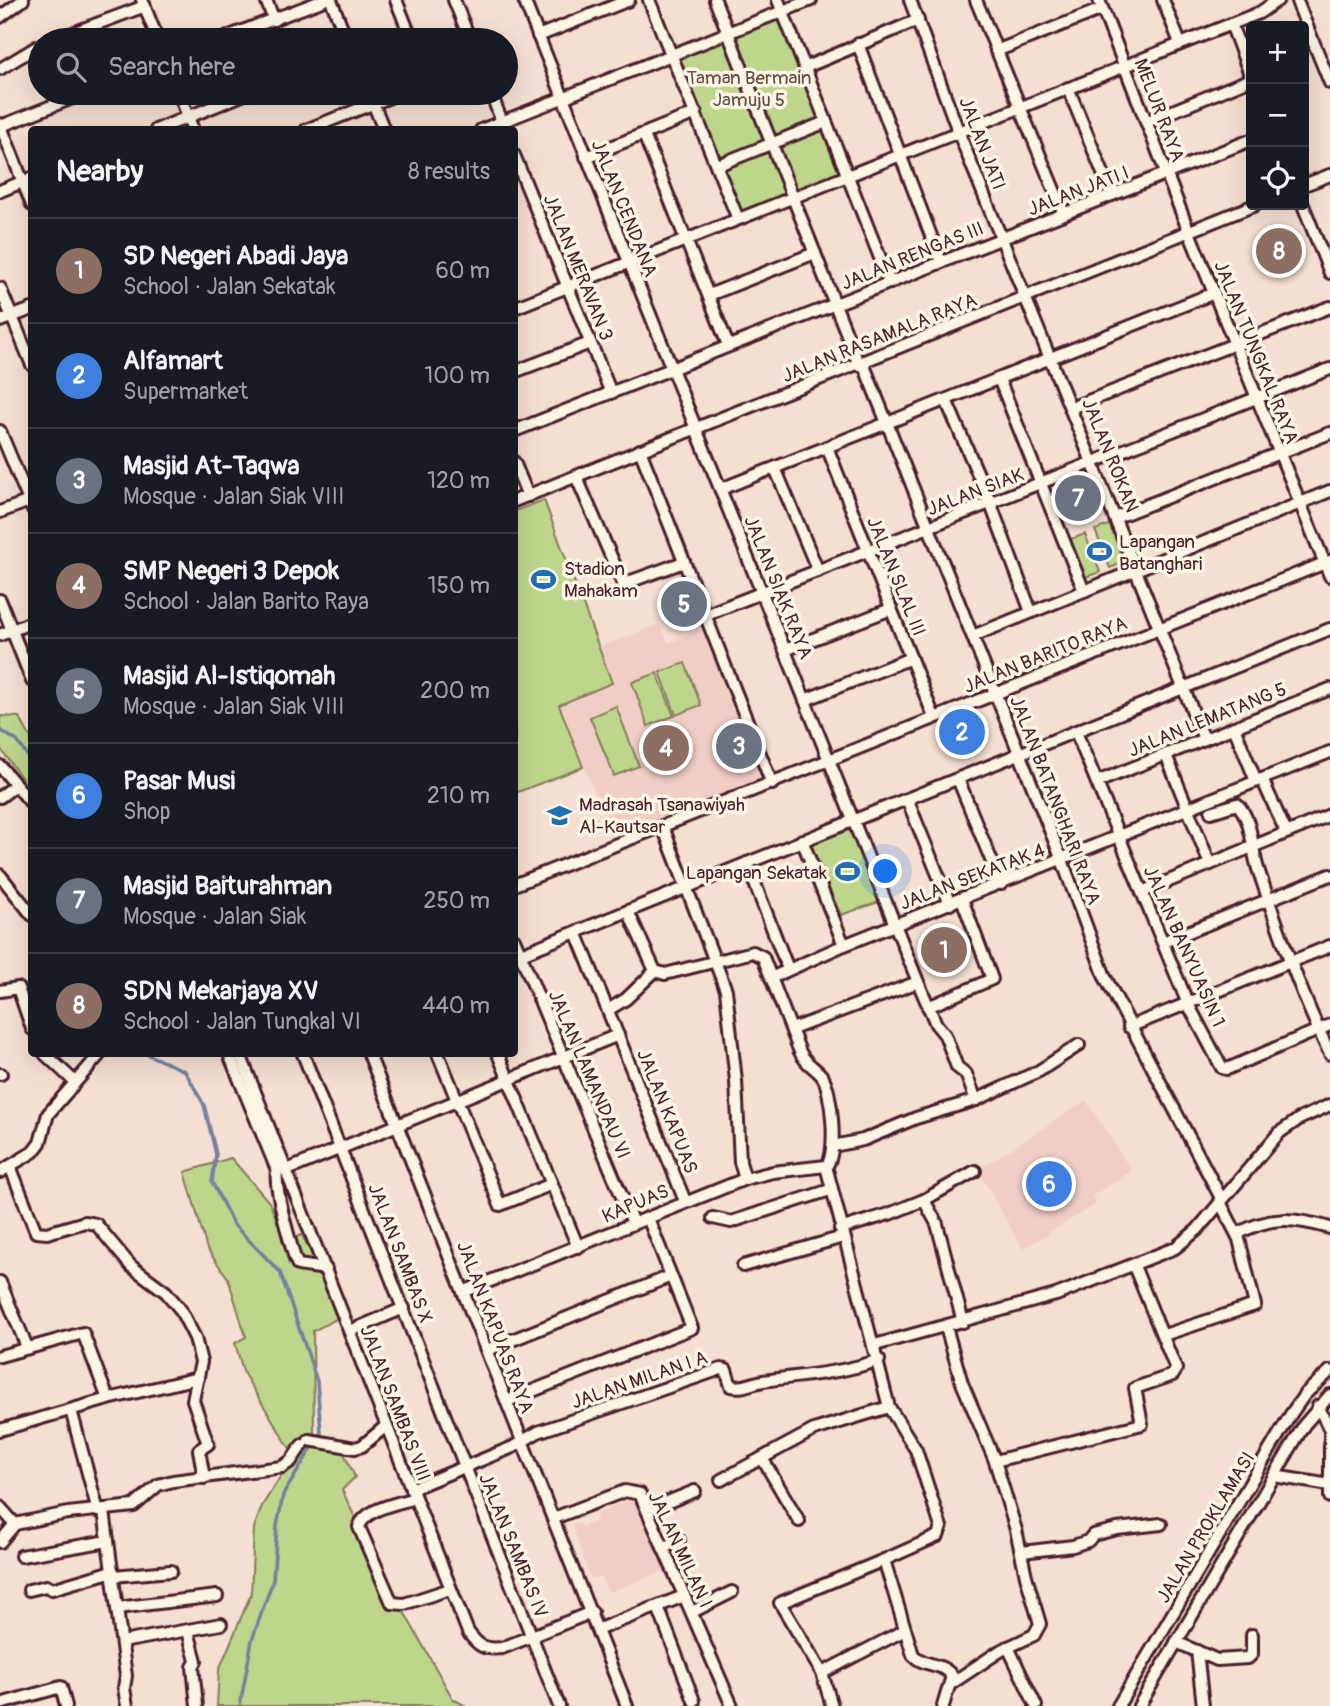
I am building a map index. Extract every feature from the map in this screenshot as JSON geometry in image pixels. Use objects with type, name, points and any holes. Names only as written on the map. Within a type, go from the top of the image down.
[{"type":"street","points":[[0,17],[23,0]]},
{"type":"street","points":[[266,0],[274,20]]},
{"type":"street","points":[[252,28],[324,0]]},
{"type":"street","points":[[331,0],[342,28]]},
{"type":"street","points":[[396,0],[407,28]]},
{"type":"street","points":[[454,0],[465,28]]},
{"type":"street","name":"JALAN CENDANA","points":[[524,0],[561,98],[696,428]]},
{"type":"street","points":[[592,0],[598,13]]},
{"type":"street","points":[[538,36],[629,0]]},
{"type":"street","points":[[649,0],[738,219]]},
{"type":"street","name":"JALAN BATANGHARI RAYA","points":[[715,0],[814,253],[929,527],[1062,860],[1092,946],[1163,1094],[1187,1128],[1248,1263],[1255,1305],[1164,1335]]},
{"type":"street","points":[[496,105],[504,125],[561,98],[727,31],[780,5],[811,0]]},
{"type":"street","name":"JALAN JATI","points":[[910,0],[958,131],[1028,296]]},
{"type":"street","points":[[1163,0],[1180,43]]},
{"type":"street","points":[[518,307],[1259,13],[1278,0]]},
{"type":"street","points":[[978,1],[1064,214]]},
{"type":"street","points":[[1296,1],[1330,83]]},
{"type":"street","points":[[83,28],[144,3],[153,28]]},
{"type":"street","points":[[780,5],[890,283]]},
{"type":"street","points":[[996,51],[1100,5]]},
{"type":"street","name":"MELUR RAYA","points":[[1100,5],[1189,232]]},
{"type":"street","points":[[806,67],[918,20]]},
{"type":"street","points":[[1231,24],[1246,64]]},
{"type":"street","points":[[858,44],[941,262]]},
{"type":"street","points":[[0,69],[28,52]]},
{"type":"street","points":[[1146,122],[1246,80]]},
{"type":"street","points":[[1068,88],[1112,195]]},
{"type":"street","points":[[0,191],[27,179],[1,125],[54,105]]},
{"type":"street","points":[[184,105],[191,126]]},
{"type":"street","points":[[166,126],[218,105]]},
{"type":"street","points":[[314,126],[357,105]]},
{"type":"street","points":[[374,105],[382,126]]},
{"type":"street","points":[[586,157],[696,113]]},
{"type":"street","points":[[718,165],[826,122]]},
{"type":"street","points":[[644,135],[728,345]]},
{"type":"street","name":"JALAN JATI I","points":[[1002,238],[1246,142]]},
{"type":"street","points":[[1309,183],[1330,175]]},
{"type":"street","name":"JALAN MERAVAN 3","points":[[519,182],[568,286],[611,393]]},
{"type":"street","name":"JALAN RASAMALA RAYA","points":[[518,500],[1246,209]]},
{"type":"street","points":[[1305,210],[1330,274]]},
{"type":"street","name":"JALAN TUNGKAL RAYA","points":[[1189,232],[1300,503],[1328,562],[1330,576]]},
{"type":"street","name":"JALAN RENGAS III","points":[[518,429],[1002,238]]},
{"type":"street","points":[[709,295],[814,253]]},
{"type":"street","points":[[0,288],[28,355]]},
{"type":"street","points":[[721,489],[1214,293]]},
{"type":"street","name":"JALAN ROKAN","points":[[1028,296],[1204,739]]},
{"type":"street","points":[[1073,407],[1330,306]]},
{"type":"street","points":[[0,321],[28,311]]},
{"type":"street","points":[[518,370],[590,342]]},
{"type":"street","name":"JALAN SIAK","points":[[705,615],[1330,369]]},
{"type":"street","points":[[999,379],[1084,591]]},
{"type":"street","points":[[946,400],[990,502],[1031,612]]},
{"type":"street","name":"JALAN SIAK RAYA","points":[[696,428],[928,1007],[945,1035],[957,1066],[966,1074],[976,1100]]},
{"type":"street","points":[[0,431],[28,496]]},
{"type":"street","points":[[1117,517],[1330,433]]},
{"type":"street","name":"JALAN SLAL III","points":[[827,447],[934,717]]},
{"type":"street","points":[[640,450],[772,784]]},
{"type":"street","points":[[775,468],[818,570]]},
{"type":"street","points":[[518,472],[528,496]]},
{"type":"street","points":[[576,476],[618,579],[628,584],[684,562]]},
{"type":"street","points":[[972,636],[1330,491]]},
{"type":"street","points":[[0,512],[28,504]]},
{"type":"street","name":"JALAN BARITO RAYA","points":[[518,883],[1328,562]]},
{"type":"street","points":[[0,600],[28,671]]},
{"type":"street","points":[[785,650],[891,609]]},
{"type":"street","points":[[0,635],[28,624]]},
{"type":"street","points":[[522,954],[1330,629]]},
{"type":"street","points":[[805,700],[911,658]]},
{"type":"street","name":"JALAN LEMATANG 5","points":[[1097,782],[1330,689]]},
{"type":"street","points":[[1234,727],[1286,832]]},
{"type":"street","name":"JALAN BANYUASIN 1","points":[[1076,732],[1188,1004],[1222,1068],[1227,1069],[1318,1030]]},
{"type":"street","name":"JALAN SEKATAK 4","points":[[773,977],[844,944],[962,900],[1330,752]]},
{"type":"street","points":[[1166,755],[1210,864]]},
{"type":"street","points":[[0,766],[28,799]]},
{"type":"street","points":[[958,779],[1001,884]]},
{"type":"street","points":[[0,797],[16,785]]},
{"type":"street","points":[[907,799],[950,904]]},
{"type":"street","points":[[1211,812],[1237,804],[1243,810],[1251,833],[1251,848],[1268,899],[1330,1055]]},
{"type":"street","points":[[1142,892],[1330,815]]},
{"type":"street","points":[[663,827],[726,990],[740,1162],[745,1179]]},
{"type":"street","points":[[802,840],[844,944]]},
{"type":"street","points":[[747,863],[788,969]]},
{"type":"street","points":[[0,874],[28,910]]},
{"type":"street","points":[[1163,942],[1330,875]]},
{"type":"street","points":[[928,1007],[992,979],[962,900]]},
{"type":"street","points":[[628,911],[655,971],[664,974],[753,952],[759,953],[773,977],[806,1064],[820,1073],[825,1083],[830,1103],[833,1146],[832,1158],[826,1166],[841,1233],[875,1345],[889,1407],[916,1450],[941,1527],[938,1536],[780,1603],[822,1673],[832,1706]]},
{"type":"street","name":"JALAN KAPUAS","points":[[576,932],[685,1201]]},
{"type":"street","name":"JALAN LAMANDAU VI","points":[[518,946],[633,1223]]},
{"type":"street","points":[[1129,1027],[1330,946]]},
{"type":"street","points":[[608,1010],[626,999],[655,971]]},
{"type":"street","points":[[792,1029],[918,982]]},
{"type":"street","points":[[0,991],[18,988],[28,1017]]},
{"type":"street","points":[[1318,1030],[1330,1025]]},
{"type":"street","name":"JALAN KAPUAS","points":[[287,1170],[618,1035]]},
{"type":"street","points":[[833,1146],[863,1140],[916,1118],[976,1100],[1039,1071],[1079,1045]]},
{"type":"street","points":[[48,1057],[75,1082]]},
{"type":"street","points":[[0,1172],[33,1152],[40,1143],[48,1114],[97,1057]]},
{"type":"street","points":[[230,1057],[277,1170],[277,1191],[283,1204],[298,1265],[326,1269]]},
{"type":"street","name":"JALAN SAMBAS VIII","points":[[241,1057],[468,1632],[478,1646],[487,1649],[502,1648],[533,1637]]},
{"type":"street","name":"JALAN SAMBAS X","points":[[304,1057],[342,1148],[463,1466]]},
{"type":"street","name":"JALAN KAPUAS RAYA","points":[[370,1057],[521,1442],[599,1629],[627,1706]]},
{"type":"street","points":[[439,1057],[500,1205],[552,1184]]},
{"type":"street","points":[[499,1057],[578,1247]]},
{"type":"street","points":[[875,1345],[1056,1295],[1134,1266],[1182,1244],[1279,1133],[1299,1119],[1330,1105]]},
{"type":"street","points":[[10,1166],[36,1232],[47,1233],[85,1222],[96,1224],[131,1266],[166,1292],[180,1309],[199,1351],[201,1362],[193,1399],[208,1444],[199,1450],[204,1479]]},
{"type":"street","name":"KAPUAS","points":[[463,1292],[745,1179],[773,1171],[826,1166]]},
{"type":"street","points":[[743,1266],[841,1233],[924,1200],[975,1171]]},
{"type":"street","points":[[713,1219],[731,1222],[830,1189]]},
{"type":"street","points":[[924,1200],[937,1224],[963,1322]]},
{"type":"street","points":[[507,1401],[692,1328],[648,1218]]},
{"type":"street","points":[[1237,1234],[1263,1223],[1295,1218],[1330,1228]]},
{"type":"street","points":[[995,1461],[1142,1424],[1135,1388],[1175,1373],[1164,1335],[1134,1266]]},
{"type":"street","points":[[487,1350],[671,1276]]},
{"type":"street","points":[[0,1282],[27,1347]]},
{"type":"street","points":[[350,1331],[404,1308]]},
{"type":"street","points":[[946,1327],[972,1408],[995,1461],[1022,1552],[1040,1629],[952,1683]]},
{"type":"street","points":[[0,1356],[83,1333],[108,1399]]},
{"type":"street","name":"JALAN MILAN I A","points":[[521,1442],[538,1432],[721,1369],[726,1370],[733,1387],[759,1381],[837,1373],[879,1360]]},
{"type":"street","name":"JALAN PROKLAMASI","points":[[1118,1706],[1291,1414],[1316,1383],[1330,1371]]},
{"type":"street","points":[[0,1430],[108,1399],[198,1378]]},
{"type":"street","points":[[1316,1383],[1330,1394]]},
{"type":"street","name":"JALAN PROKLAMASI","points":[[1139,1706],[1274,1476],[1318,1406],[1330,1394]]},
{"type":"street","points":[[1318,1406],[1330,1430],[1330,1497]]},
{"type":"street","points":[[721,1480],[814,1430],[889,1407]]},
{"type":"street","points":[[71,1410],[108,1541],[122,1642],[127,1706]]},
{"type":"street","points":[[0,1542],[8,1536],[15,1524],[47,1516],[134,1506],[158,1485],[282,1467],[291,1461],[305,1442],[355,1448],[386,1426]]},
{"type":"street","points":[[450,1588],[404,1604],[392,1603],[359,1527],[368,1514],[463,1466],[521,1442]]},
{"type":"street","points":[[762,1458],[799,1521]]},
{"type":"street","name":"JALAN SAMBAS IV","points":[[463,1466],[559,1706]]},
{"type":"street","points":[[1274,1476],[1330,1485]]},
{"type":"street","name":"JALAN MILAN I","points":[[554,1518],[625,1491],[640,1494],[731,1703]]},
{"type":"street","points":[[648,1510],[695,1491]]},
{"type":"street","points":[[0,1507],[15,1524]]},
{"type":"street","points":[[1022,1552],[1073,1546],[1088,1541],[1093,1535],[1161,1524]]},
{"type":"street","points":[[663,1548],[679,1540]]},
{"type":"street","points":[[22,1556],[108,1541]]},
{"type":"street","points":[[884,1560],[903,1631],[918,1661],[944,1668],[952,1676],[943,1706]]},
{"type":"street","points":[[29,1590],[46,1586],[52,1589],[113,1574],[171,1571]]},
{"type":"street","points":[[692,1612],[732,1592]]},
{"type":"street","points":[[117,1608],[217,1597]]},
{"type":"street","points":[[599,1629],[684,1597]]},
{"type":"street","points":[[658,1607],[695,1701]]},
{"type":"street","points":[[533,1637],[592,1612]]},
{"type":"street","points":[[122,1642],[221,1624]]},
{"type":"street","points":[[187,1631],[196,1661],[193,1667],[197,1706]]},
{"type":"street","points":[[822,1673],[903,1631]]},
{"type":"street","points":[[1176,1642],[1222,1661],[1248,1658],[1252,1654],[1252,1635]]},
{"type":"street","points":[[1008,1647],[1036,1706]]},
{"type":"street","points":[[1197,1651],[1203,1706]]},
{"type":"street","points":[[8,1704],[61,1687],[66,1706]]},
{"type":"shaded area","points":[[660,624],[668,643],[707,627],[766,777],[613,837],[559,704],[611,683],[599,647]]},
{"type":"shaded area","points":[[1086,1101],[1132,1171],[1092,1196],[1096,1204],[1023,1249],[978,1170]]},
{"type":"shaded area","points":[[635,1497],[668,1569],[609,1592],[600,1577],[590,1578],[572,1524],[579,1523],[582,1527],[596,1521],[597,1514]]},
{"type":"green space","name":"Taman Bermain Jamuju 5","points":[[782,11],[848,175],[738,219],[671,54]]},
{"type":"green space","name":"Stadion Mahakam","points":[[544,500],[612,683],[559,705],[583,767],[518,792],[518,510]]},
{"type":"green space","name":"Lapangan Batanghari","points":[[1111,524],[1125,562],[1110,568],[1095,530]]},
{"type":"green space","name":"Lapangan Batanghari","points":[[1085,534],[1100,572],[1083,578],[1068,540]]},
{"type":"green space","points":[[685,663],[701,705],[676,715],[660,672]]},
{"type":"green space","points":[[657,673],[674,716],[648,726],[632,682]]},
{"type":"green space","points":[[616,706],[639,766],[614,776],[590,717]]},
{"type":"green space","points":[[0,716],[19,717],[28,733],[28,787],[0,748]]},
{"type":"green space","name":"Lapangan Sekatak","points":[[853,825],[885,900],[841,915],[809,844]]},
{"type":"green space","points":[[231,1158],[269,1202],[286,1240],[302,1235],[342,1316],[313,1331],[314,1434],[343,1451],[355,1477],[342,1490],[377,1564],[453,1699],[466,1706],[217,1706],[219,1670],[251,1594],[254,1528],[262,1506],[294,1455],[244,1374],[235,1343],[246,1337],[228,1278],[207,1249],[185,1172]]},
{"type":"waterway","points":[[0,730],[17,741],[28,756]]},
{"type":"waterway","points":[[153,1057],[185,1071],[204,1105],[216,1154],[212,1182],[233,1224],[280,1272],[317,1381],[321,1433],[283,1495],[277,1526],[273,1580],[252,1640],[240,1706]]},
{"type":"place","name":"SDN Mekarjaya XV","points":[[1279,251]]},
{"type":"place","name":"Masjid Baiturahman","points":[[1078,498]]},
{"type":"place","name":"Lapangan Batanghari","points":[[1099,552]]},
{"type":"place","name":"Stadion Mahakam","points":[[544,579]]},
{"type":"place","name":"Masjid Al-Istiqomah","points":[[684,604]]},
{"type":"place","name":"Alfamart","points":[[962,732]]},
{"type":"place","name":"Masjid At-Taqwa","points":[[739,746]]},
{"type":"place","name":"SMP Negeri 3 Depok","points":[[666,748]]},
{"type":"place","name":"Madrasah Tsanawiyah Al-Kautsar","points":[[559,815]]},
{"type":"place","name":"Lapangan Sekatak","points":[[847,872]]},
{"type":"place","name":"SD Negeri Abadi Jaya","points":[[944,950]]},
{"type":"place","name":"Pasar Musi","points":[[1049,1184]]}]
